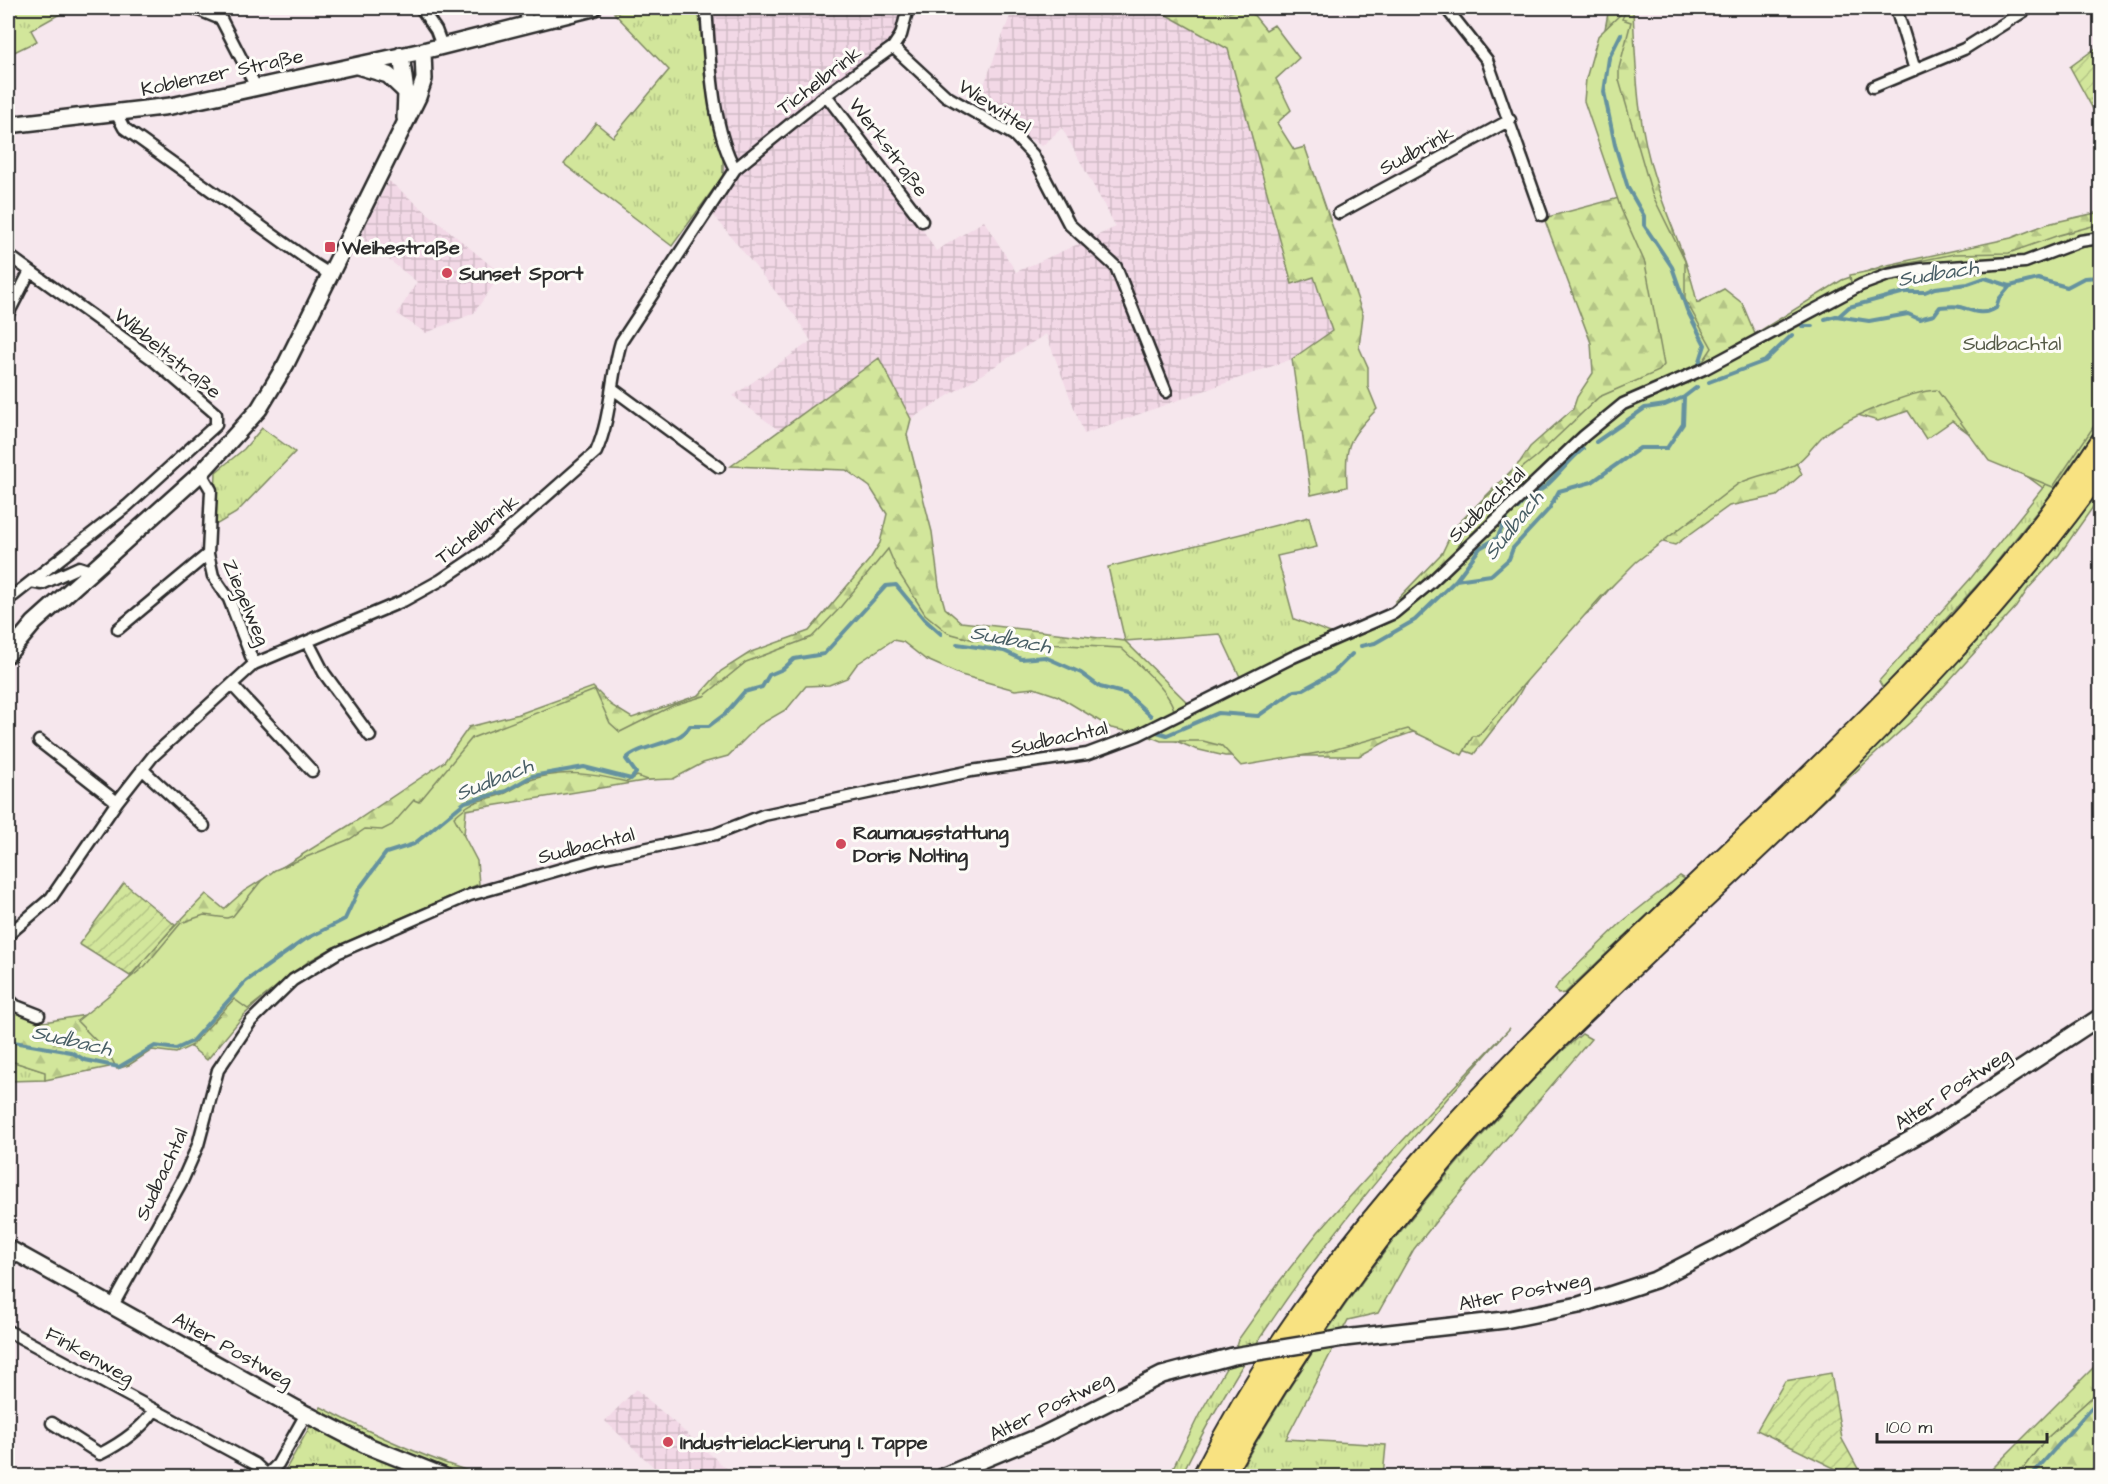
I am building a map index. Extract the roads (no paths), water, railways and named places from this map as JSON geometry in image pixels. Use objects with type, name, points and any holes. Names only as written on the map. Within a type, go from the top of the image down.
[{"type":"highway","points":[[1203,1476],[1246,1400],[1292,1328],[1363,1230],[1435,1146],[1512,1063],[1858,729],[1926,658],[2014,556],[2100,443]]},
{"type":"highway","points":[[1223,1476],[1276,1388],[1353,1272],[1396,1216],[1457,1145],[1541,1056],[1794,813],[1946,661],[2006,593],[2100,471]]},
{"type":"street","points":[[194,8],[220,19],[256,87]]},
{"type":"street","points":[[421,8],[436,30],[442,46]]},
{"type":"street","points":[[524,8],[528,24]]},
{"type":"street","name":"Koblenzer Straße","points":[[8,125],[171,106],[423,51],[593,8]]},
{"type":"street","points":[[706,8],[713,90],[729,158],[735,169]]},
{"type":"street","points":[[893,47],[901,35],[908,8]]},
{"type":"street","points":[[1446,8],[1487,60],[1542,215]]},
{"type":"street","points":[[1896,8],[1916,70]]},
{"type":"street","points":[[1873,87],[1964,50],[2029,8]]},
{"type":"street","name":"Tichelbrink","points":[[8,935],[51,898],[142,769],[193,718],[254,664],[403,601],[484,551],[596,452],[605,431],[613,389],[615,361],[631,323],[735,169],[826,95],[893,47]]},
{"type":"street","name":"Wiewittel","points":[[893,47],[946,96],[1014,135],[1033,154],[1069,224],[1116,267],[1166,392]]},
{"type":"street","points":[[8,654],[34,623],[201,472],[259,409],[286,364],[405,121],[424,79],[423,51]]},
{"type":"street","points":[[401,55],[406,92],[405,121]]},
{"type":"street","points":[[356,66],[388,75],[406,92]]},
{"type":"street","name":"Werkstraße","points":[[826,95],[922,221]]},
{"type":"street","points":[[116,113],[124,128],[331,275]]},
{"type":"street","name":"Sudbrink","points":[[1339,213],[1510,120]]},
{"type":"street","name":"Sudbachtal","points":[[112,1306],[183,1179],[198,1145],[218,1070],[251,1021],[294,980],[337,953],[470,895],[600,858],[716,834],[764,815],[971,771],[1087,754],[1111,746],[1188,711],[1293,657],[1394,613],[1429,584],[1584,436],[1623,404],[1706,368],[1861,285],[1888,275],[1922,269],[2025,262],[2080,241],[2100,238]]},
{"type":"street","name":"Wibbeltstraße","points":[[8,255],[152,359],[216,414],[216,425],[127,506],[13,596]]},
{"type":"street","points":[[8,315],[30,271]]},
{"type":"street","points":[[613,389],[719,467]]},
{"type":"street","name":"Ziegelweg","points":[[201,472],[211,490],[208,554],[213,576],[229,599],[254,664]]},
{"type":"street","name":"Ziegelweg","points":[[118,629],[208,554]]},
{"type":"street","name":"Wibbeltstraße","points":[[31,582],[42,584],[79,567],[91,571]]},
{"type":"street","points":[[308,642],[324,673],[370,736]]},
{"type":"street","points":[[232,685],[312,771]]},
{"type":"street","points":[[39,741],[117,802]]},
{"type":"street","points":[[142,769],[204,826]]},
{"type":"street","points":[[8,999],[16,1006],[39,1015]]},
{"type":"street","name":"Alter Postweg","points":[[944,1476],[1043,1435],[1162,1376],[1233,1356],[1344,1338],[1505,1320],[1580,1305],[1655,1280],[1739,1237],[1934,1126],[2100,1017]]},
{"type":"street","name":"Alter Postweg","points":[[8,1248],[306,1414],[368,1446],[442,1476]]},
{"type":"street","name":"Finkenweg","points":[[8,1330],[255,1464],[267,1476]]},
{"type":"street","points":[[52,1423],[100,1454],[112,1448],[154,1411]]},
{"type":"street","points":[[267,1476],[278,1464],[306,1414]]},
{"type":"waterway","points":[[1621,34],[1609,58],[1604,92],[1615,145],[1628,188],[1644,216],[1644,225],[1672,267],[1687,310],[1705,345],[1699,364]]},
{"type":"waterway","name":"Sudbach","points":[[2097,279],[2100,259]]},
{"type":"waterway","name":"Sudbach","points":[[1839,316],[1849,307],[1905,292],[1925,292],[1935,288],[1968,284],[1985,278],[2010,286],[2038,279],[2067,287],[2084,278],[2100,277]]},
{"type":"waterway","name":"Sudbach","points":[[1825,319],[1836,316],[1869,321],[1908,314],[1919,319],[1934,315],[1940,307],[1953,306],[1987,312],[1996,308],[1999,299],[2010,286]]},
{"type":"waterway","name":"Sudbach","points":[[1802,326],[1812,326]]},
{"type":"waterway","name":"Sudbach","points":[[1709,382],[1765,361],[1792,335]]},
{"type":"waterway","name":"Sudbach","points":[[1596,442],[1645,408],[1665,405],[1684,397],[1697,387]]},
{"type":"waterway","name":"Sudbach","points":[[1361,646],[1375,643],[1415,620],[1456,580],[1491,575],[1509,559],[1513,548],[1549,509],[1559,491],[1592,482],[1640,448],[1667,448],[1683,424],[1684,397]]},
{"type":"waterway","name":"Sudbach","points":[[1518,508],[1550,483],[1583,449]]},
{"type":"waterway","name":"Sudbach","points":[[1456,580],[1480,548],[1497,538],[1507,518]]},
{"type":"waterway","name":"Sudbach","points":[[8,1041],[71,1052],[85,1060],[119,1067],[155,1046],[176,1049],[191,1042],[246,981],[304,940],[345,919],[359,889],[386,853],[414,844],[465,802],[506,791],[532,776],[584,767],[631,779],[636,773],[626,759],[632,754],[678,737],[690,726],[709,726],[725,714],[744,692],[762,687],[769,675],[783,669],[794,659],[824,654],[886,586],[896,585],[924,619],[941,634]]},
{"type":"waterway","name":"Sudbach","points":[[957,644],[1004,651],[1021,659],[1045,657],[1081,673],[1100,687],[1127,694],[1151,716]]},
{"type":"waterway","name":"Sudbach","points":[[1157,732],[1167,735],[1218,713],[1258,716],[1294,691],[1302,690],[1333,673],[1352,654]]},
{"type":"waterway","points":[[2031,1476],[2100,1398]]},
{"type":"place","name":"Weihestraße","points":[[330,247]]},
{"type":"place","name":"Sunset Sport","points":[[447,273]]},
{"type":"place","name":"Raumausstattung Doris Nolting","points":[[841,844]]},
{"type":"place","name":"Industrielackierung I. Tappe","points":[[668,1442]]}]
